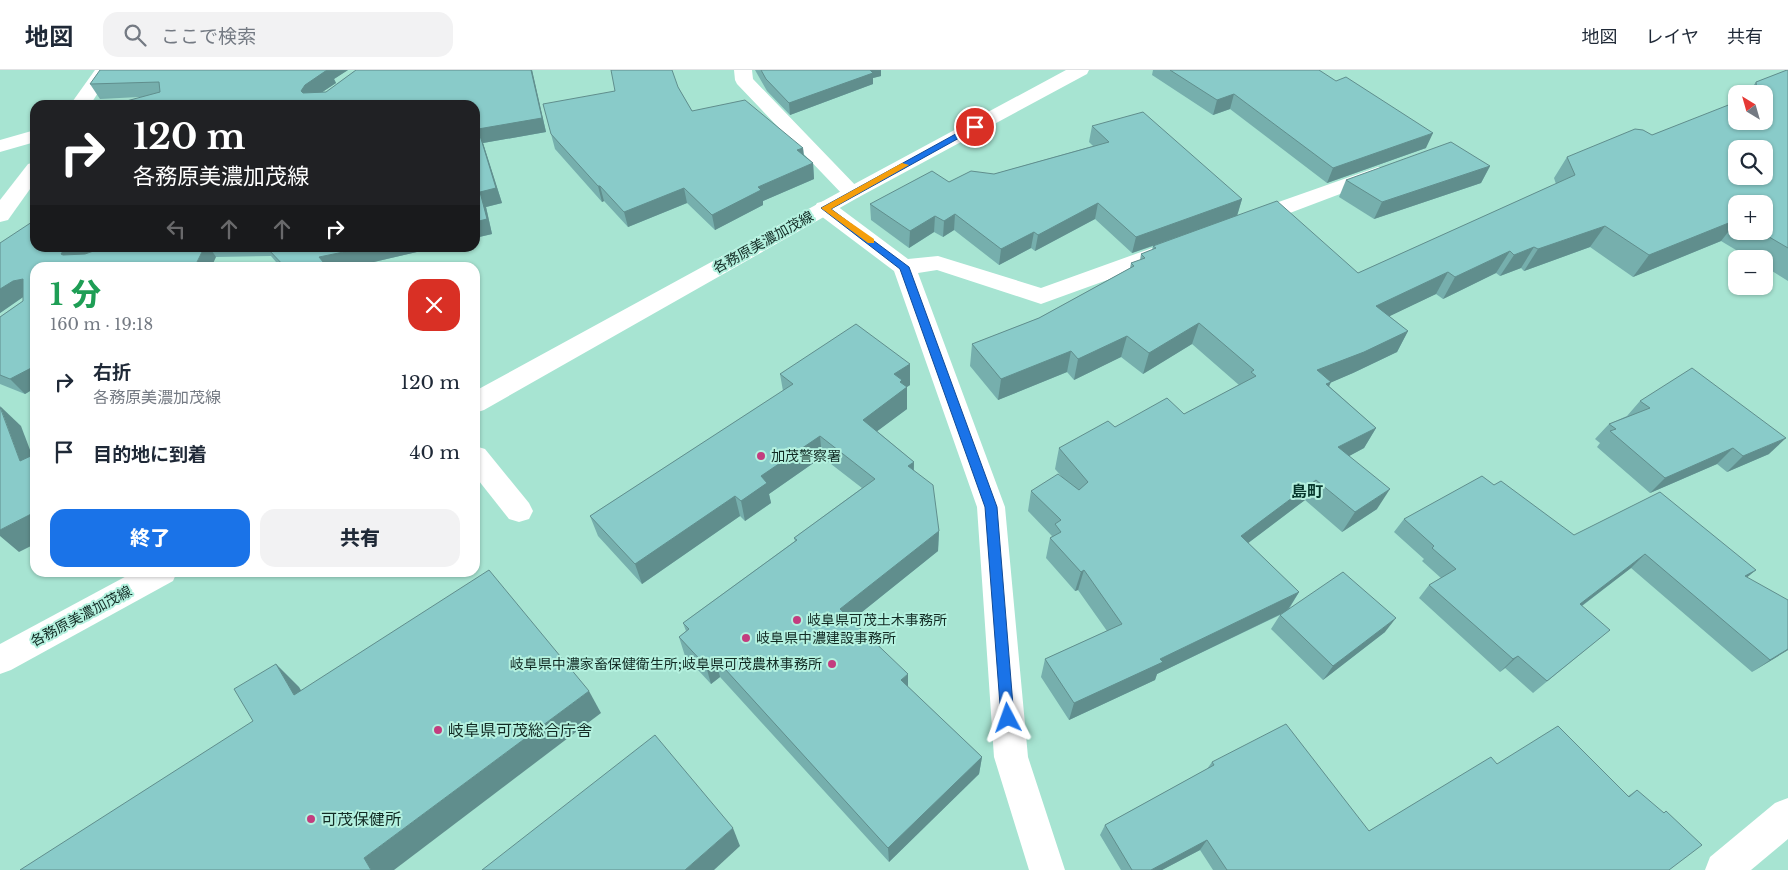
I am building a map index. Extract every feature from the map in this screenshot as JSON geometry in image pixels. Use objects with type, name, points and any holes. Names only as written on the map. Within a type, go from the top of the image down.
[{"type":"street","points":[[83,100],[104,70]]},
{"type":"street","points":[[743,70],[744,80],[852,193]]},
{"type":"street","name":"各務原美濃加茂線","points":[[480,400],[852,193],[1080,70]]},
{"type":"street","points":[[0,146],[30,137]]},
{"type":"street","points":[[1227,228],[1394,168]]},
{"type":"street","points":[[0,215],[30,175]]},
{"type":"street","points":[[825,208],[904,267],[991,507],[1010,757],[1047,870]]},
{"type":"street","points":[[904,267],[938,263],[1041,296],[1190,242]]},
{"type":"street","points":[[480,462],[519,511]]},
{"type":"street","name":"各務原美濃加茂線","points":[[0,660],[153,577]]},
{"type":"street","points":[[1723,870],[1788,816]]},
{"type":"building","points":[[100,70],[327,70],[305,85],[301,91],[303,93],[326,92],[356,70],[531,70],[542,118],[480,129],[480,100],[130,100],[160,92],[159,82],[90,84]]},
{"type":"building","points":[[611,70],[672,70],[678,87],[692,111],[745,100],[803,148],[797,150],[813,163],[758,187],[761,190],[712,215],[684,188],[624,212],[551,134],[543,104],[615,91]]},
{"type":"building","points":[[761,70],[870,70],[873,73],[789,103],[766,79]]},
{"type":"building","points":[[1170,70],[1319,70],[1336,81],[1346,77],[1433,133],[1333,168],[1234,94],[1217,100]]},
{"type":"building","points":[[1788,70],[1788,248],[1773,239],[1773,195],[1728,195],[1728,223],[1649,255],[1605,226],[1538,249],[1534,247],[1514,255],[1510,251],[1455,277],[1448,272],[1376,306],[1408,331],[1364,352],[1317,370],[1331,382],[1326,384],[1376,428],[1338,447],[1390,489],[1355,512],[1316,480],[1241,536],[1299,592],[1160,659],[1163,662],[1074,703],[1045,659],[1122,624],[1084,570],[1081,572],[1050,538],[1061,532],[1055,524],[1061,520],[1031,491],[1058,474],[1079,490],[1088,482],[1059,448],[1108,421],[1115,427],[1167,398],[1184,414],[1256,376],[1251,372],[1254,370],[1199,323],[1149,353],[1127,336],[1078,359],[1071,351],[1001,379],[972,344],[1039,318],[1134,266],[1131,263],[1145,258],[1141,254],[1156,248],[1153,246],[1277,201],[1358,273],[1575,175],[1567,157],[1635,129],[1643,130],[1652,135],[1728,105],[1728,130],[1773,130],[1773,85],[1756,85],[1756,82]]},
{"type":"building","points":[[1143,112],[1242,199],[1136,237],[1098,203],[1038,235],[1034,232],[1001,249],[955,214],[944,221],[935,216],[910,231],[870,204],[932,171],[949,182],[971,171],[994,174],[1109,142],[1092,126]]},
{"type":"building","points":[[480,136],[496,188],[480,192]]},
{"type":"building","points":[[1451,142],[1490,166],[1382,202],[1346,180]]},
{"type":"building","points":[[480,192],[487,219],[480,221]]},
{"type":"building","points":[[30,223],[30,252],[62,252],[61,254],[63,255],[91,252],[202,252],[197,262],[30,262],[30,369],[10,379],[0,375],[0,317],[23,301],[23,279],[13,281],[0,289],[0,243]]},
{"type":"building","points":[[271,252],[343,252],[319,257],[323,262],[280,262]]},
{"type":"building","points":[[856,324],[910,364],[894,374],[907,387],[863,420],[914,462],[908,466],[933,485],[939,531],[840,609],[908,674],[901,680],[982,757],[888,848],[715,658],[706,666],[679,637],[689,629],[683,623],[797,540],[794,538],[875,479],[820,436],[761,476],[767,483],[741,501],[735,496],[635,564],[590,516],[793,384],[780,374]]},
{"type":"building","points":[[1692,368],[1786,438],[1743,456],[1733,448],[1665,478],[1610,431],[1616,429],[1609,424],[1650,408],[1640,401]]},
{"type":"building","points":[[0,407],[20,461],[30,456],[30,515],[0,530]]},
{"type":"building","points":[[1482,476],[1494,485],[1501,481],[1574,535],[1660,492],[1756,570],[1745,576],[1788,600],[1788,649],[1770,660],[1645,554],[1580,604],[1610,630],[1547,681],[1518,656],[1513,659],[1429,585],[1456,569],[1404,519]]},
{"type":"building","name":"岐阜県可茂総合庁舎","points":[[489,570],[589,691],[364,858],[371,870],[20,870],[253,721],[234,689],[276,664],[294,695]]},
{"type":"building","points":[[1343,572],[1396,618],[1333,666],[1280,615]]},
{"type":"building","points":[[1286,724],[1369,831],[1491,757],[1497,764],[1558,726],[1629,797],[1637,790],[1664,813],[1666,811],[1702,845],[1669,870],[1227,870],[1207,840],[1151,870],[1132,870],[1105,825],[1214,765],[1212,762]]},
{"type":"building","points":[[655,735],[733,828],[685,870],[482,870]]},
{"type":"slow traffic","points":[[871,241],[825,208],[905,165]]},
{"type":"place","name":"加茂警察署","points":[[761,456]]},
{"type":"place","name":"岐阜県可茂土木事務所","points":[[797,620]]},
{"type":"place","name":"岐阜県中濃建設事務所","points":[[746,638]]},
{"type":"place","name":"岐阜県中濃家畜保健衛生所;岐阜県可茂農林事務所","points":[[832,664]]},
{"type":"place","name":"岐阜県可茂総合庁舎","points":[[438,730]]},
{"type":"place","name":"可茂保健所","points":[[311,819]]},
{"type":"district","name":"島町","points":[[1307,491]]},
{"type":"route","points":[[975,127],[825,208],[904,267],[991,507],[1008,718]]}]
